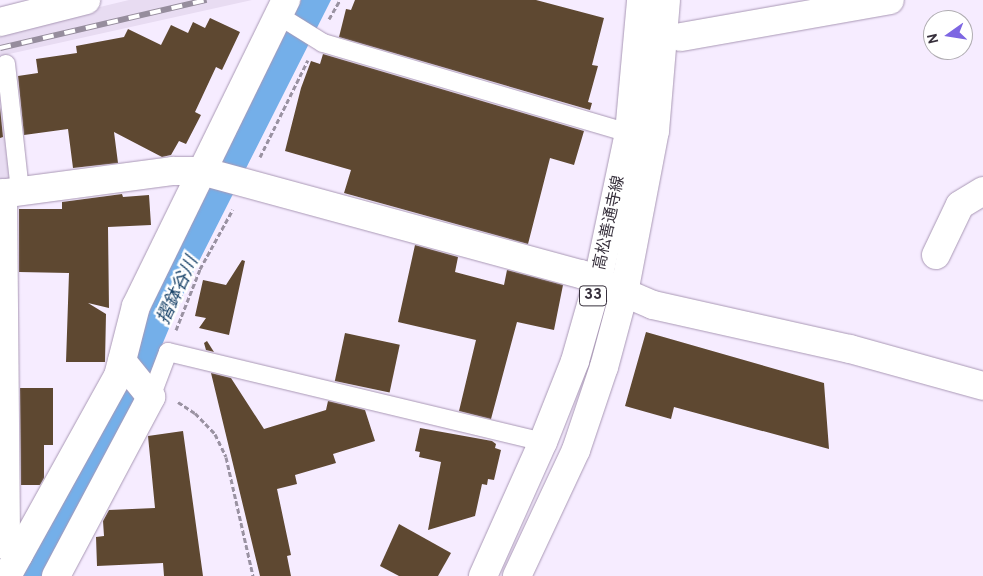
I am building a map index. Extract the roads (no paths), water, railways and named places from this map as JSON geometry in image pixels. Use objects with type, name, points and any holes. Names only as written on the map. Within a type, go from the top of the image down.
[{"type":"street","points":[[0,22],[86,0]]},
{"type":"street","name":"高松善通寺線","points":[[483,576],[543,442],[575,361],[598,280],[629,133],[641,0]]},
{"type":"street","name":"高松善通寺線","points":[[517,576],[576,450],[604,367],[624,293],[655,131],[666,0]]},
{"type":"street","points":[[681,38],[890,0]]},
{"type":"street","points":[[13,565],[118,376],[123,363],[136,306],[206,172],[284,12]]},
{"type":"street","points":[[13,565],[6,545],[8,192],[172,171],[206,172],[598,280],[653,305],[850,350],[983,386]]},
{"type":"street","points":[[936,255],[960,205],[983,191]]},
{"type":"street","points":[[56,576],[150,391],[123,363]]},
{"type":"lane","points":[[284,12],[323,43],[629,133]]},
{"type":"lane","points":[[6,64],[8,192]]},
{"type":"lane","points":[[150,391],[168,352],[543,442]]},
{"type":"water","name":"摺鉢谷川","points":[[301,0],[331,0],[188,283],[139,400],[47,576],[20,576],[104,421],[153,303]]},
{"type":"railway","points":[[0,48],[207,0]]}]
